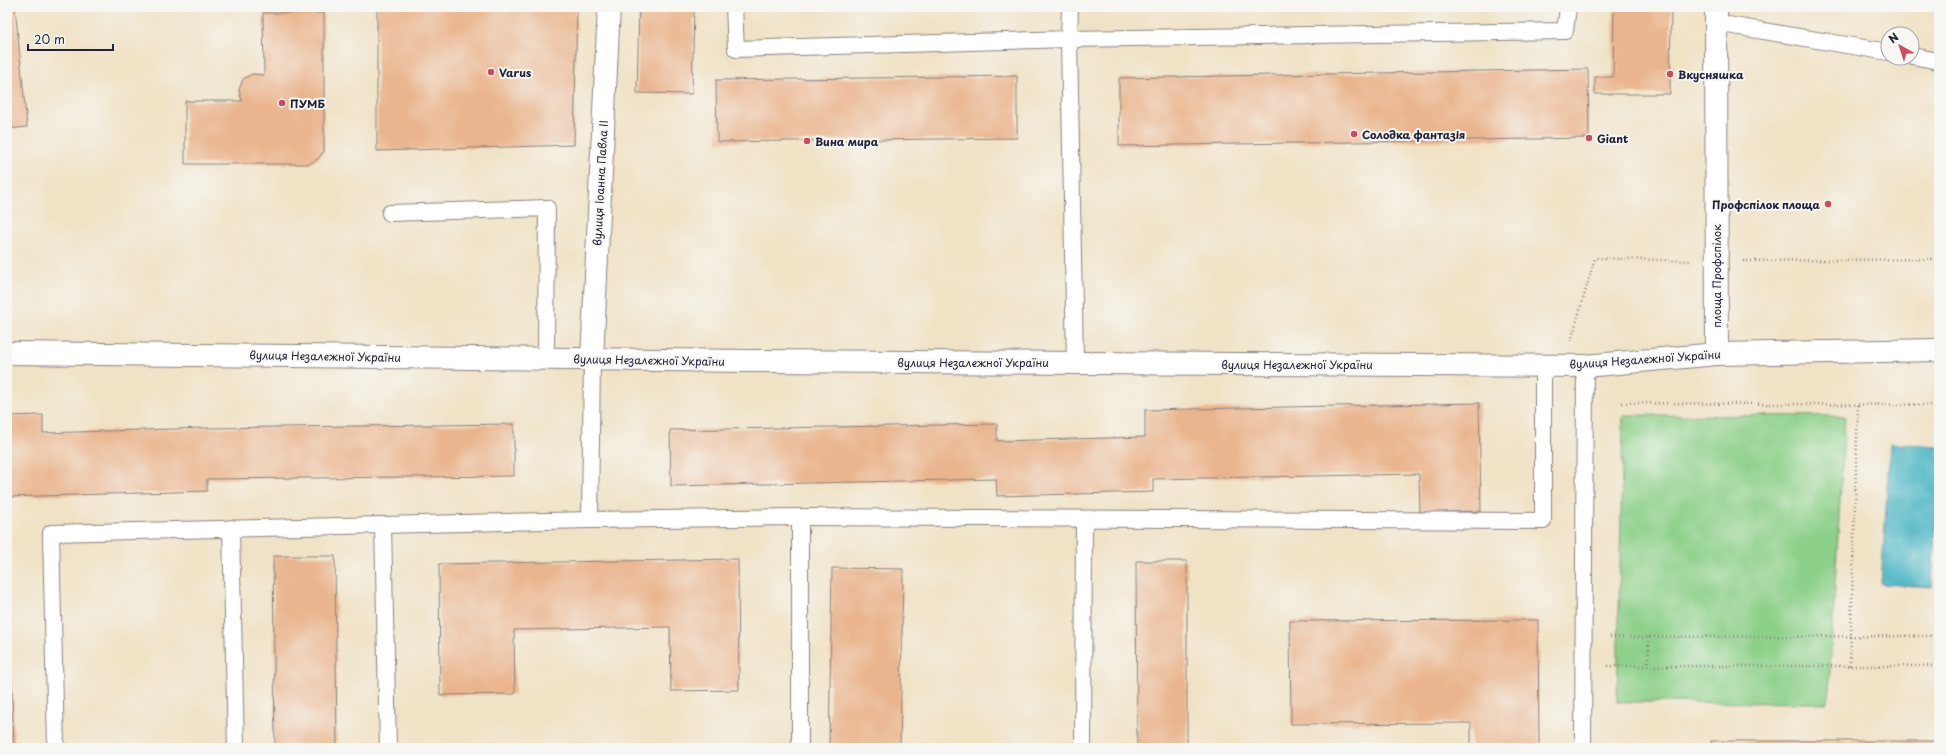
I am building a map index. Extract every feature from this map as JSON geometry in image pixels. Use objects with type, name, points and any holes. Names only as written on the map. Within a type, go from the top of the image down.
[{"type":"street","name":"вулиця Іоанна Павла ІІ","points":[[592,359],[609,7]]},
{"type":"street","name":"площа Профспілок","points":[[1716,15],[1715,261],[1717,354]]},
{"type":"street","name":"вулиця Незалежної України","points":[[7,353],[1075,363],[1585,366],[1717,354],[1939,350]]},
{"type":"lane","points":[[734,7],[736,49],[1069,39],[1565,30],[1568,7]]},
{"type":"lane","points":[[1070,7],[1069,39],[1075,363]]},
{"type":"lane","points":[[1716,15],[1880,50]]},
{"type":"lane","points":[[1920,57],[1939,61]]},
{"type":"lane","points":[[390,213],[547,208],[546,358]]},
{"type":"lane","points":[[590,520],[592,359]]},
{"type":"lane","points":[[56,748],[51,533],[590,520],[800,517],[1084,520],[1543,521],[1543,365]]},
{"type":"lane","points":[[1583,748],[1585,366]]},
{"type":"lane","points":[[800,517],[800,748]]},
{"type":"lane","points":[[1083,748],[1084,520]]},
{"type":"lane","points":[[383,525],[388,748]]},
{"type":"lane","points":[[231,528],[236,748]]},
{"type":"path","points":[[1594,258],[1715,261],[1939,259]]},
{"type":"path","points":[[1622,403],[1858,403],[1939,405]]},
{"type":"path","points":[[1850,666],[1858,403]]},
{"type":"path","points":[[1610,637],[1939,636]]},
{"type":"path","points":[[1648,666],[1649,637]]},
{"type":"path","points":[[1607,666],[1939,666]]},
{"type":"green space","points":[[1623,415],[1845,416],[1828,703],[1617,702]]},
{"type":"water","points":[[1890,443],[1939,446],[1932,587],[1881,584]]},
{"type":"building","points":[[7,7],[15,7],[27,127],[7,129]]},
{"type":"building","points":[[377,7],[577,7],[574,145],[377,151]]},
{"type":"building","points":[[639,7],[694,7],[692,94],[637,93]]},
{"type":"building","points":[[1614,7],[1671,7],[1670,94],[1595,94],[1595,77],[1613,77]]},
{"type":"building","points":[[263,13],[324,13],[324,151],[318,159],[309,164],[185,164],[185,101],[242,101],[239,90],[243,79],[252,74],[264,75]]},
{"type":"building","points":[[1588,69],[1589,138],[1119,146],[1119,78]]},
{"type":"building","points":[[1017,76],[1017,138],[717,142],[716,80]]},
{"type":"building","points":[[1479,403],[1481,511],[1420,513],[1419,474],[1153,479],[1153,492],[997,496],[996,479],[671,486],[670,430],[997,424],[997,441],[1145,437],[1145,410]]},
{"type":"building","points":[[43,415],[43,433],[206,428],[514,424],[514,476],[207,479],[207,491],[7,497],[7,416]]},
{"type":"building","points":[[7,555],[14,746],[7,747]]},
{"type":"building","points":[[273,556],[335,556],[337,748],[275,748]]},
{"type":"building","points":[[738,559],[739,690],[671,691],[670,627],[514,630],[515,694],[440,695],[439,564]]},
{"type":"building","points":[[1136,561],[1187,561],[1187,748],[1137,748]]},
{"type":"building","points":[[832,568],[903,569],[900,748],[829,748]]},
{"type":"building","points":[[1538,620],[1539,748],[1471,748],[1471,723],[1291,724],[1290,621]]},
{"type":"building","points":[[1711,741],[1939,741],[1939,748],[1711,748]]},
{"type":"place","name":"Varus","points":[[491,72]]},
{"type":"place","name":"Вкусняшка","points":[[1670,74]]},
{"type":"place","name":"ПУМБ","points":[[282,103]]},
{"type":"place","name":"Солодка фантазія","points":[[1354,134]]},
{"type":"place","name":"Giant","points":[[1589,138]]},
{"type":"place","name":"Вина мира","points":[[807,141]]},
{"type":"place","name":"Профспілок площа","points":[[1828,204]]}]
